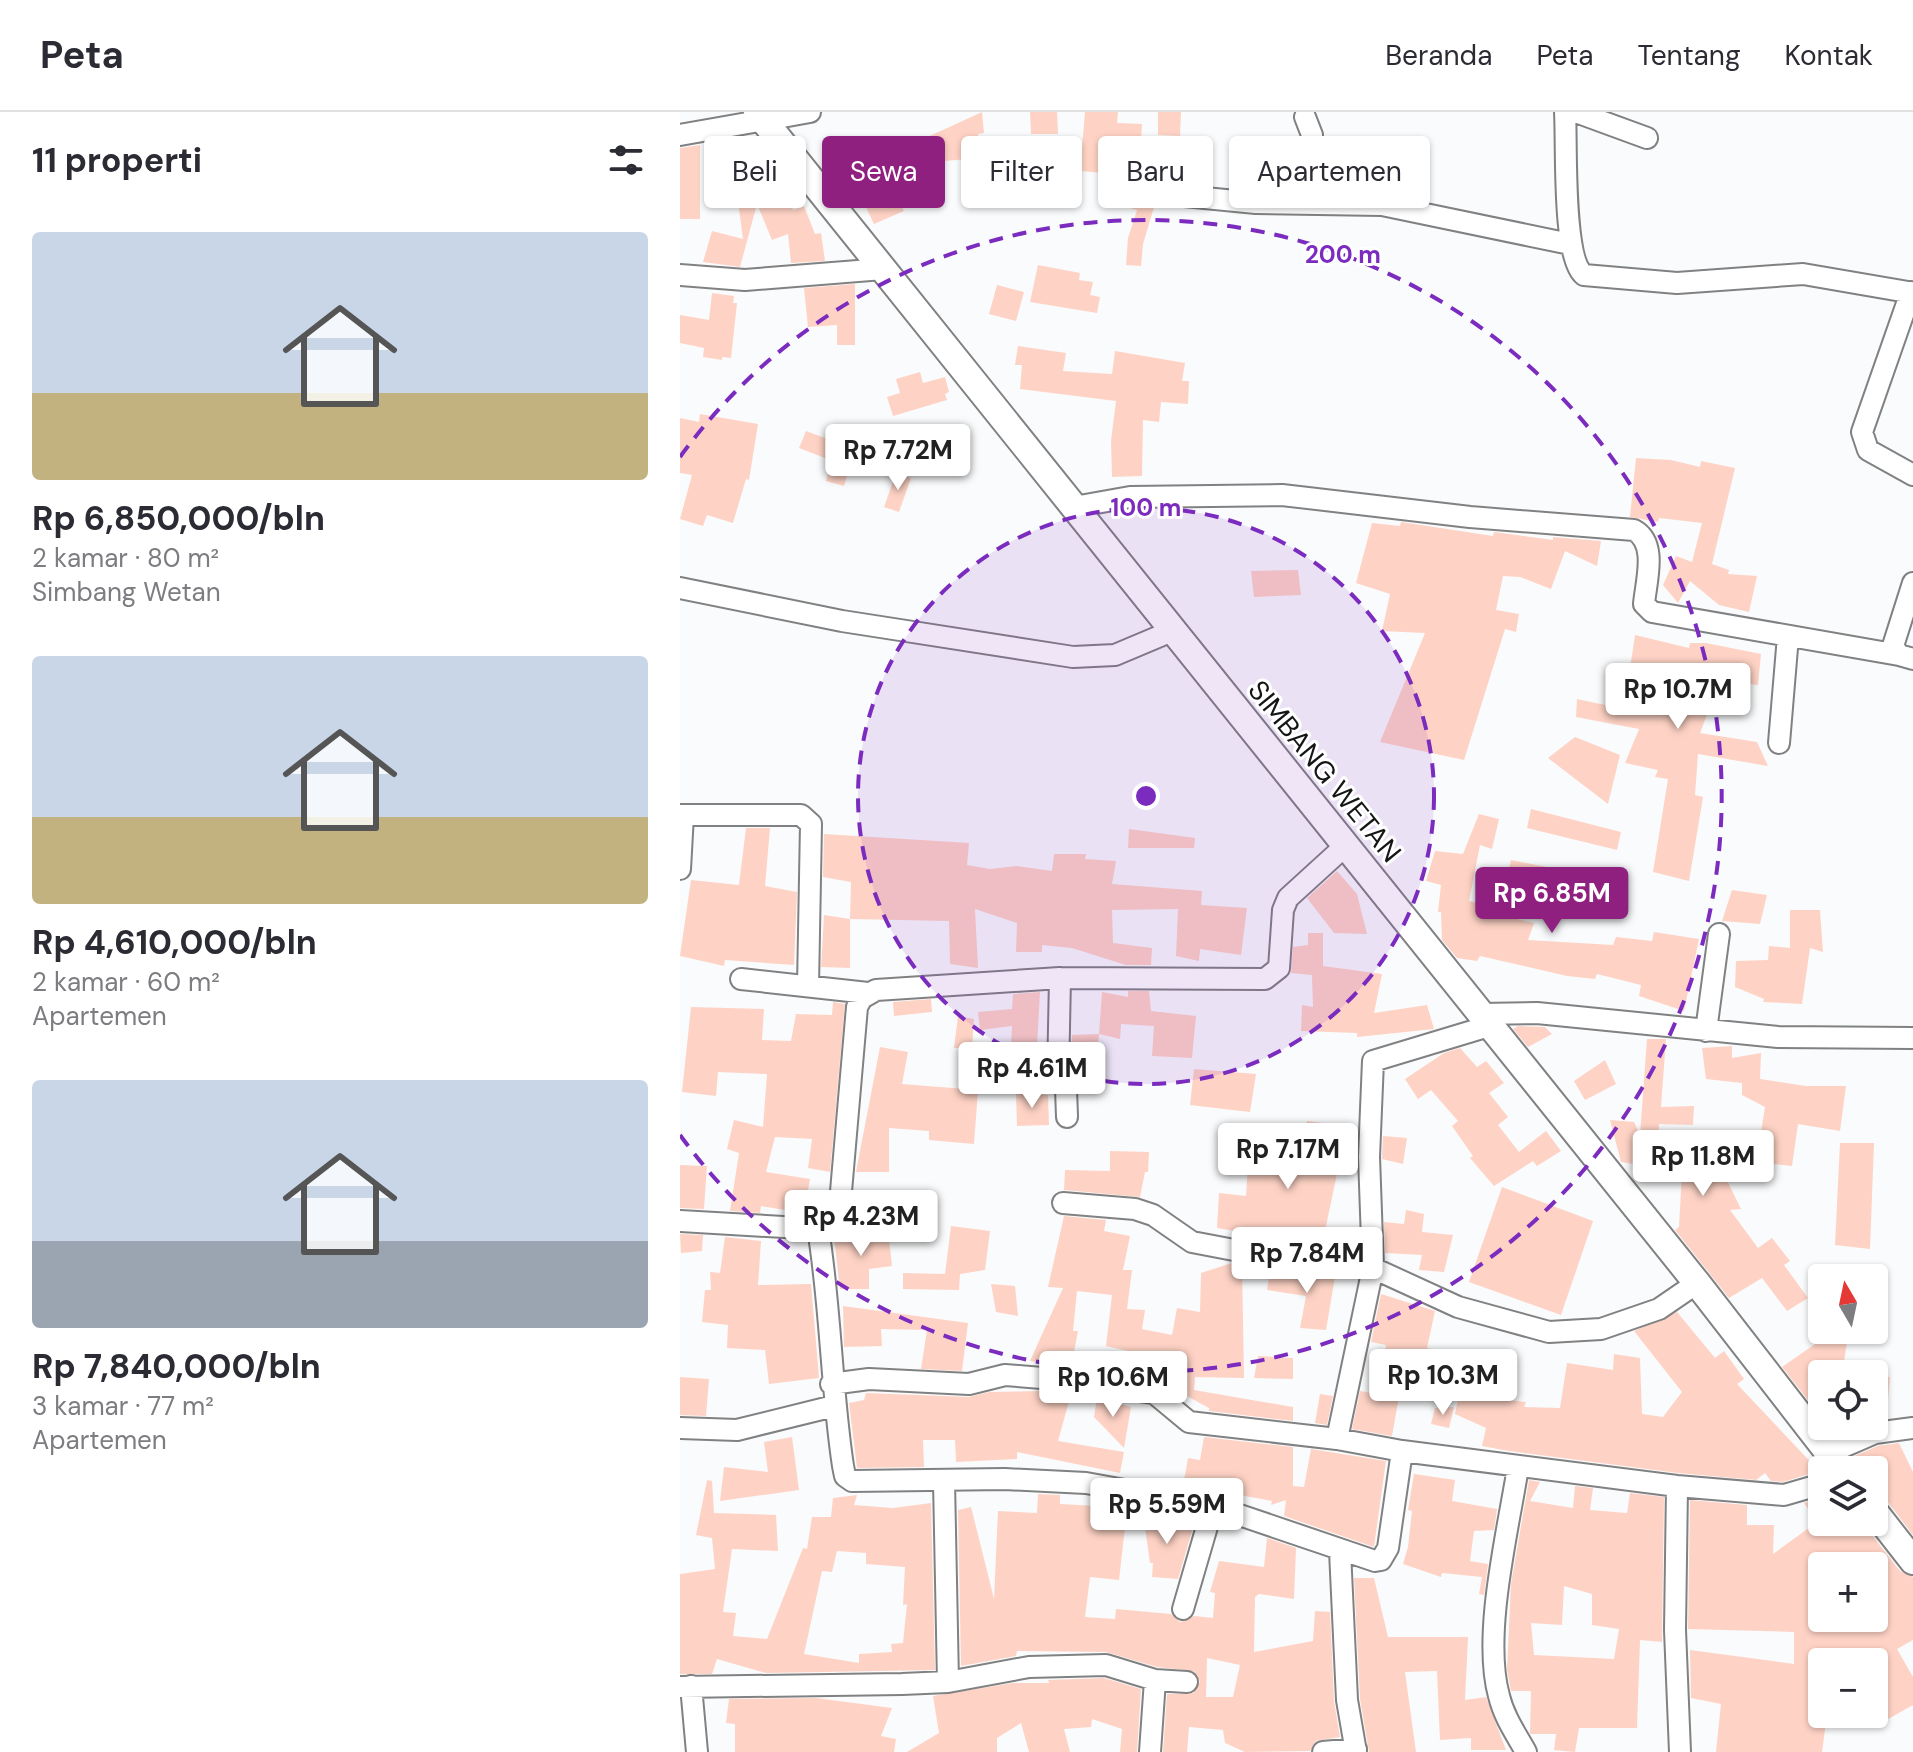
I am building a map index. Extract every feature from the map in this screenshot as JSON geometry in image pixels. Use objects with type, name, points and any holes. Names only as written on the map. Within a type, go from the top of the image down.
[{"type":"street","points":[[680,135],[760,116],[810,112]]},
{"type":"street","points":[[1565,112],[1570,244],[1576,269],[1596,278],[1677,283],[1803,274],[1912,292],[1862,432],[1868,450],[1913,475]]},
{"type":"street","points":[[1576,112],[1635,127]]},
{"type":"street","name":"SIMBANG WETAN","points":[[760,116],[1697,1283],[1831,1456]]},
{"type":"street","points":[[1305,117],[1312,136]]},
{"type":"street","points":[[1396,208],[1570,244]]},
{"type":"street","points":[[680,275],[745,280],[883,269]]},
{"type":"street","points":[[1074,507],[1130,497],[1282,495],[1470,517],[1634,530],[1645,538],[1648,547],[1644,604],[1652,612],[1906,657]]},
{"type":"street","points":[[1906,657],[1893,646],[1913,583]]},
{"type":"street","points":[[680,588],[842,621],[1073,657],[1115,655],[1172,631]]},
{"type":"street","points":[[1779,743],[1788,636]]},
{"type":"street","points":[[680,869],[682,815],[801,815],[811,824],[808,986]]},
{"type":"street","points":[[741,979],[868,993],[1060,978],[1265,979],[1279,968],[1283,910],[1288,898],[1344,847]]},
{"type":"street","points":[[1706,1031],[1719,934]]},
{"type":"street","points":[[1060,978],[1058,1077],[1066,1088],[1067,1117]]},
{"type":"street","points":[[680,1221],[818,1229],[828,1226],[840,1203],[848,1140],[850,1055],[857,1007],[868,993]]},
{"type":"street","points":[[1337,1439],[1373,1268],[1369,1157],[1373,1061],[1485,1020],[1537,1013],[1778,1037],[1913,1038]]},
{"type":"street","points":[[1063,1203],[1135,1209],[1153,1215],[1192,1242],[1276,1258],[1373,1268],[1458,1307],[1549,1332],[1601,1329],[1659,1309],[1697,1283]]},
{"type":"street","points":[[818,1229],[832,1343],[831,1384],[845,1476],[852,1481],[1086,1483],[1213,1506],[1375,1561],[1386,1554],[1402,1451]]},
{"type":"street","points":[[831,1384],[869,1379],[969,1384],[1005,1375],[1054,1379],[1154,1393],[1189,1422],[1677,1486],[1784,1495],[1808,1488]]},
{"type":"street","points":[[680,1428],[737,1430],[834,1406]]},
{"type":"street","points":[[1844,1456],[1875,1433],[1913,1428]]},
{"type":"street","points":[[1518,1467],[1496,1614],[1496,1685],[1503,1711],[1526,1752]]},
{"type":"street","points":[[944,1481],[948,1682]]},
{"type":"street","points":[[1677,1486],[1675,1630],[1680,1752]]},
{"type":"street","points":[[1183,1609],[1213,1506]]},
{"type":"street","points":[[1888,1529],[1913,1561]]},
{"type":"street","points":[[1323,1752],[1356,1751],[1347,1700],[1340,1551]]},
{"type":"street","points":[[697,1752],[686,1686],[948,1682],[1029,1667],[1106,1665],[1155,1680],[1187,1682]]},
{"type":"street","points":[[1150,1752],[1155,1680]]},
{"type":"building","points":[[982,112],[984,133],[961,136],[961,160],[945,161],[945,136],[930,136]]},
{"type":"building","points":[[1030,112],[1057,112],[1058,134],[1031,134]]},
{"type":"building","points":[[1085,112],[1118,112],[1117,123],[1142,124],[1141,136],[1098,136],[1098,172],[1082,171]]},
{"type":"building","points":[[1158,112],[1181,112],[1180,136],[1158,135]]},
{"type":"building","points":[[700,145],[700,219],[680,219],[680,148]]},
{"type":"building","points":[[739,208],[756,208],[740,267],[703,262],[712,231],[743,239]]},
{"type":"building","points":[[759,208],[805,208],[815,234],[821,233],[825,261],[791,263],[788,234],[772,240]]},
{"type":"building","points":[[866,208],[903,208],[904,211],[874,224]]},
{"type":"building","points":[[1130,208],[1154,208],[1143,244],[1141,266],[1126,265],[1128,238],[1137,210]]},
{"type":"building","points":[[1038,265],[1080,273],[1079,280],[1093,282],[1090,295],[1100,297],[1097,313],[1030,302]]},
{"type":"building","points":[[855,284],[855,345],[837,345],[837,325],[808,327],[804,288]]},
{"type":"building","points":[[997,285],[1024,292],[1016,321],[989,314]]},
{"type":"building","points":[[712,293],[734,296],[733,303],[737,303],[731,358],[722,357],[722,360],[703,357],[704,348],[680,343],[680,315],[709,320]]},
{"type":"building","points":[[1018,346],[1066,353],[1063,371],[1112,374],[1115,351],[1185,363],[1182,381],[1189,381],[1188,404],[1161,402],[1159,422],[1143,420],[1142,476],[1112,477],[1111,441],[1116,401],[1020,389],[1022,365],[1015,365]]},
{"type":"building","points":[[920,372],[923,383],[945,377],[949,392],[945,394],[947,400],[893,416],[887,397],[900,393],[896,379]]},
{"type":"building","points":[[700,414],[758,424],[749,480],[746,479],[733,523],[707,515],[703,526],[680,519],[692,475],[680,473],[680,418],[699,422]]},
{"type":"building","points":[[806,431],[849,447],[844,465],[850,466],[844,486],[826,481],[831,461],[838,463],[799,448]]},
{"type":"building","points":[[1636,458],[1671,460],[1700,467],[1701,461],[1735,468],[1712,564],[1729,570],[1728,574],[1757,576],[1749,612],[1719,605],[1690,581],[1678,603],[1663,585],[1676,556],[1692,562],[1702,523],[1659,518],[1658,522],[1630,517]]},
{"type":"building","points":[[896,473],[911,478],[899,512],[884,507]]},
{"type":"building","points":[[1401,522],[1493,536],[1494,532],[1553,540],[1553,537],[1601,541],[1597,566],[1565,551],[1551,589],[1520,577],[1503,576],[1496,610],[1519,614],[1516,632],[1505,629],[1464,760],[1380,742],[1425,633],[1382,631],[1390,594],[1356,583],[1372,523],[1400,526]]},
{"type":"building","points":[[1298,570],[1301,595],[1254,597],[1251,571]]},
{"type":"building","points":[[1635,635],[1689,648],[1690,643],[1706,643],[1761,654],[1758,685],[1710,680],[1708,712],[1700,733],[1757,742],[1768,766],[1698,754],[1695,795],[1703,797],[1689,881],[1653,872],[1668,779],[1655,777],[1658,770],[1625,763],[1639,729],[1576,717],[1577,699],[1624,709]]},
{"type":"building","points":[[1575,737],[1620,755],[1608,804],[1548,758]]},
{"type":"building","points":[[1531,809],[1621,832],[1617,850],[1527,828]]},
{"type":"building","points":[[1479,814],[1499,819],[1492,849],[1480,845],[1469,901],[1498,907],[1495,914],[1534,923],[1528,940],[1613,945],[1616,937],[1652,941],[1654,932],[1699,939],[1684,1011],[1639,996],[1641,985],[1597,974],[1595,979],[1567,976],[1480,956],[1477,961],[1457,958],[1442,940],[1441,912],[1438,912],[1441,885],[1426,881],[1435,851],[1463,854]]},
{"type":"building","points":[[746,828],[770,828],[765,886],[797,892],[794,965],[725,960],[724,966],[680,956],[691,880],[739,885]]},
{"type":"building","points":[[1129,829],[1195,838],[1194,848],[1128,848]]},
{"type":"building","points":[[824,834],[969,843],[967,865],[990,869],[1017,866],[1052,871],[1054,854],[1086,854],[1085,859],[1116,861],[1112,884],[1202,891],[1201,905],[1247,908],[1241,955],[1200,949],[1199,961],[1176,956],[1178,909],[1112,910],[1113,943],[1152,948],[1151,965],[1126,965],[1072,948],[1042,945],[1042,952],[1016,952],[1017,923],[975,909],[978,968],[950,964],[949,921],[850,919],[851,882],[823,877]]},
{"type":"building","points":[[1511,860],[1562,870],[1549,907],[1507,877]]},
{"type":"building","points":[[1337,871],[1357,894],[1367,934],[1334,933],[1307,898]]},
{"type":"building","points":[[1732,890],[1767,895],[1760,924],[1722,921]]},
{"type":"building","points":[[1790,910],[1820,910],[1823,952],[1810,948],[1802,1004],[1763,1002],[1764,999],[1735,987],[1736,961],[1768,960],[1769,946],[1790,948]]},
{"type":"building","points":[[824,915],[850,919],[850,968],[821,967]]},
{"type":"building","points":[[1308,933],[1323,933],[1323,966],[1382,974],[1374,1013],[1427,1005],[1434,1029],[1357,1037],[1357,1033],[1301,1031],[1302,1005],[1313,1007],[1312,975],[1291,973],[1293,947],[1308,945]]},
{"type":"building","points":[[1128,991],[1149,991],[1151,1011],[1196,1016],[1192,1058],[1152,1056],[1154,1026],[1121,1024],[1120,1039],[1099,1034],[1102,992],[1128,997]]},
{"type":"building","points":[[1040,992],[1037,1046],[1011,1047],[1012,1026],[980,1030],[978,1012],[1012,1009],[1013,994]]},
{"type":"building","points":[[931,999],[932,1012],[894,1016],[893,1002]]},
{"type":"building","points":[[833,1002],[845,1004],[830,1172],[808,1168],[812,1139],[775,1137],[766,1172],[810,1179],[804,1213],[761,1206],[760,1213],[730,1211],[739,1153],[727,1149],[734,1120],[763,1127],[767,1074],[718,1072],[716,1096],[682,1092],[691,1007],[764,1009],[762,1040],[791,1041],[796,1014],[832,1015]]},
{"type":"building","points":[[958,1016],[974,1019],[972,1048],[954,1048]]},
{"type":"building","points":[[1518,1026],[1545,1027],[1552,1034],[1528,1047],[1513,1029]]},
{"type":"building","points":[[1099,1034],[1096,1072],[1071,1071],[1072,1035]]},
{"type":"building","points":[[1647,1039],[1666,1039],[1661,1107],[1694,1106],[1693,1125],[1659,1124],[1658,1160],[1715,1156],[1741,1209],[1730,1210],[1758,1248],[1772,1238],[1790,1261],[1784,1265],[1808,1298],[1787,1311],[1762,1278],[1729,1298],[1675,1230],[1679,1227],[1682,1172],[1621,1162],[1610,1120],[1634,1122],[1640,1135]]},
{"type":"building","points":[[1732,1046],[1732,1058],[1761,1053],[1760,1079],[1806,1086],[1846,1086],[1840,1131],[1798,1124],[1792,1166],[1742,1161],[1745,1136],[1760,1138],[1765,1107],[1742,1095],[1742,1083],[1706,1079],[1702,1048]]},
{"type":"building","points":[[880,1047],[908,1052],[902,1084],[978,1090],[974,1144],[929,1140],[929,1131],[889,1128],[889,1172],[856,1172]]},
{"type":"building","points":[[1460,1048],[1477,1067],[1486,1061],[1504,1083],[1489,1093],[1508,1117],[1498,1125],[1519,1152],[1546,1131],[1561,1151],[1537,1166],[1533,1161],[1494,1186],[1470,1158],[1473,1156],[1452,1126],[1458,1121],[1431,1090],[1418,1099],[1405,1079],[1444,1053]]},
{"type":"building","points":[[1605,1060],[1616,1084],[1585,1100],[1574,1081]]},
{"type":"building","points":[[1194,1069],[1256,1074],[1250,1112],[1190,1105]]},
{"type":"building","points":[[1016,1093],[1048,1095],[1049,1125],[1017,1126]]},
{"type":"building","points":[[1307,1121],[1347,1126],[1321,1250],[1289,1246],[1305,1243],[1217,1228],[1219,1193],[1246,1196],[1249,1149],[1273,1147],[1270,1163],[1301,1164]]},
{"type":"building","points":[[1383,1136],[1407,1138],[1403,1164],[1382,1159]]},
{"type":"building","points":[[1840,1143],[1874,1143],[1870,1249],[1835,1245]]},
{"type":"building","points":[[1110,1151],[1149,1152],[1148,1172],[1145,1172],[1140,1197],[1064,1190],[1065,1170],[1110,1171]]},
{"type":"building","points":[[680,1165],[707,1166],[704,1209],[680,1208]]},
{"type":"building","points":[[1502,1187],[1593,1221],[1561,1315],[1469,1282]]},
{"type":"building","points":[[1406,1210],[1424,1214],[1422,1232],[1453,1235],[1444,1272],[1419,1270],[1422,1255],[1385,1253],[1384,1222],[1404,1224]]},
{"type":"building","points":[[1064,1216],[1106,1220],[1104,1231],[1130,1236],[1123,1270],[1132,1270],[1127,1309],[1145,1310],[1142,1329],[1172,1335],[1177,1308],[1200,1312],[1201,1273],[1232,1263],[1242,1265],[1244,1378],[1195,1377],[1194,1390],[1293,1407],[1293,1421],[1209,1411],[1209,1408],[1163,1383],[1165,1370],[1136,1361],[1137,1353],[1106,1346],[1112,1295],[1077,1291],[1073,1331],[1078,1331],[1071,1368],[1030,1361],[1063,1288],[1048,1287]]},
{"type":"building","points":[[951,1226],[990,1231],[985,1270],[960,1274],[959,1290],[903,1289],[903,1273],[945,1274]]},
{"type":"building","points":[[888,1230],[892,1266],[869,1269],[869,1289],[840,1289],[834,1237]]},
{"type":"building","points":[[680,1234],[703,1235],[702,1251],[681,1253]]},
{"type":"building","points":[[725,1237],[761,1241],[758,1285],[811,1284],[819,1378],[769,1384],[765,1350],[727,1348],[728,1325],[702,1322],[705,1290],[711,1290],[710,1272],[720,1273]]},
{"type":"building","points":[[1270,1270],[1335,1277],[1326,1330],[1300,1328],[1306,1296],[1267,1290]]},
{"type":"building","points":[[991,1284],[1015,1286],[1018,1316],[996,1312]]},
{"type":"building","points":[[1381,1294],[1435,1311],[1427,1348],[1444,1353],[1441,1368],[1413,1362],[1409,1381],[1402,1379],[1392,1436],[1352,1429],[1360,1391],[1377,1394],[1386,1345],[1371,1342]]},
{"type":"building","points":[[843,1306],[968,1323],[962,1371],[921,1369],[927,1330],[881,1329],[882,1346],[844,1347]]},
{"type":"building","points":[[1677,1312],[1715,1358],[1724,1351],[1744,1379],[1737,1384],[1808,1459],[1808,1474],[1783,1482],[1771,1481],[1765,1473],[1756,1480],[1509,1451],[1482,1446],[1486,1428],[1455,1414],[1459,1395],[1526,1402],[1524,1407],[1560,1408],[1567,1363],[1613,1370],[1614,1354],[1640,1358],[1642,1414],[1663,1417],[1682,1392],[1634,1331]]},
{"type":"building","points":[[1815,1344],[1847,1344],[1844,1360],[1808,1360],[1808,1400],[1782,1367]]},
{"type":"building","points":[[1258,1356],[1293,1358],[1293,1379],[1254,1378]]},
{"type":"building","points":[[680,1377],[709,1379],[706,1416],[680,1415]]},
{"type":"building","points":[[989,1392],[1071,1394],[1058,1441],[1124,1452],[1120,1473],[1017,1452],[1017,1459],[956,1462],[955,1440],[923,1440],[924,1467],[857,1468],[849,1403],[864,1400],[866,1393],[969,1397]]},
{"type":"building","points":[[1320,1394],[1333,1396],[1327,1425],[1315,1423]]},
{"type":"building","points":[[1097,1398],[1131,1407],[1124,1448],[1094,1417]]},
{"type":"building","points":[[1454,1407],[1449,1428],[1431,1424],[1435,1408]]},
{"type":"building","points":[[792,1437],[799,1490],[720,1501],[724,1467],[768,1472],[764,1442]]},
{"type":"building","points":[[1204,1437],[1293,1447],[1293,1486],[1304,1487],[1311,1449],[1386,1461],[1374,1547],[1284,1516],[1286,1500],[1271,1505],[1272,1501],[1240,1495],[1243,1485],[1213,1480],[1211,1490],[1183,1486],[1188,1458],[1200,1460]]},
{"type":"building","points":[[1899,1443],[1913,1472],[1913,1535],[1888,1502],[1888,1456],[1854,1456],[1878,1446]]},
{"type":"building","points":[[1414,1474],[1455,1480],[1452,1501],[1497,1509],[1494,1530],[1474,1531],[1470,1561],[1488,1564],[1484,1595],[1479,1594],[1482,1577],[1442,1573],[1441,1577],[1403,1564],[1408,1547],[1412,1511],[1408,1510]]},
{"type":"building","points":[[707,1480],[712,1481],[714,1513],[776,1515],[778,1551],[732,1549],[723,1612],[736,1613],[733,1636],[767,1639],[803,1548],[807,1549],[812,1517],[831,1517],[833,1498],[857,1495],[854,1505],[893,1508],[931,1503],[935,1670],[766,1673],[717,1659],[712,1674],[680,1674],[680,1574],[715,1569],[712,1538],[696,1535]],"holes":[[[837,1551],[866,1553],[866,1564],[905,1567],[903,1605],[907,1604],[903,1643],[891,1644],[892,1652],[859,1654],[859,1663],[804,1654],[822,1571],[832,1572]]]},
{"type":"building","points":[[1529,1480],[1540,1482],[1530,1501],[1573,1508],[1575,1486],[1593,1488],[1590,1510],[1627,1513],[1630,1493],[1664,1497],[1662,1642],[1640,1640],[1637,1728],[1579,1728],[1575,1752],[1554,1750],[1556,1734],[1530,1734],[1531,1691],[1511,1691],[1507,1670],[1511,1584]],"holes":[[[1564,1586],[1592,1594],[1592,1625],[1619,1629],[1614,1659],[1534,1655],[1531,1623],[1562,1625]]]},
{"type":"building","points":[[1038,1494],[1060,1495],[1060,1504],[1097,1506],[1096,1511],[1127,1510],[1119,1580],[1090,1577],[1085,1617],[1115,1619],[1116,1609],[1171,1614],[1180,1622],[1194,1616],[1213,1618],[1215,1593],[1210,1592],[1219,1561],[1264,1567],[1267,1538],[1296,1548],[1294,1599],[1259,1594],[1255,1597],[1254,1652],[1313,1641],[1315,1611],[1330,1612],[1334,1701],[1340,1737],[1316,1741],[1310,1751],[1245,1752],[1225,1743],[1223,1730],[1189,1727],[1187,1752],[1163,1752],[1167,1694],[1193,1693],[1200,1682],[1193,1671],[1157,1667],[1106,1652],[1017,1651],[1016,1656],[961,1666],[958,1510],[971,1507],[994,1599],[998,1511],[1037,1513]],"holes":[[[1207,1658],[1240,1665],[1233,1697],[1206,1697]]]},
{"type":"building","points":[[1690,1500],[1747,1505],[1747,1525],[1774,1525],[1773,1554],[1808,1529],[1808,1536],[1873,1536],[1885,1552],[1808,1552],[1808,1632],[1888,1632],[1888,1556],[1900,1571],[1913,1577],[1913,1640],[1897,1649],[1913,1677],[1913,1705],[1888,1719],[1888,1648],[1808,1648],[1808,1728],[1825,1728],[1822,1752],[1716,1752],[1721,1704],[1691,1698],[1690,1650],[1794,1664],[1794,1632],[1688,1629]]},
{"type":"building","points":[[1164,1518],[1194,1524],[1178,1579],[1152,1577],[1153,1563],[1150,1563],[1144,1520]]},
{"type":"building","points":[[1354,1578],[1374,1578],[1388,1637],[1468,1637],[1465,1700],[1486,1697],[1506,1750],[1471,1750],[1471,1738],[1440,1740],[1437,1671],[1405,1672],[1416,1752],[1369,1752],[1360,1699]]},
{"type":"building","points":[[1104,1678],[1141,1689],[1137,1752],[1120,1752],[1122,1729],[1092,1719],[1091,1727],[1064,1729],[1070,1752],[1029,1752],[1021,1723],[997,1738],[997,1752],[907,1752],[939,1733],[933,1696],[1013,1683]]},
{"type":"building","points":[[816,1698],[892,1708],[881,1736],[896,1739],[894,1752],[735,1752],[735,1724],[726,1723],[729,1699]]}]
